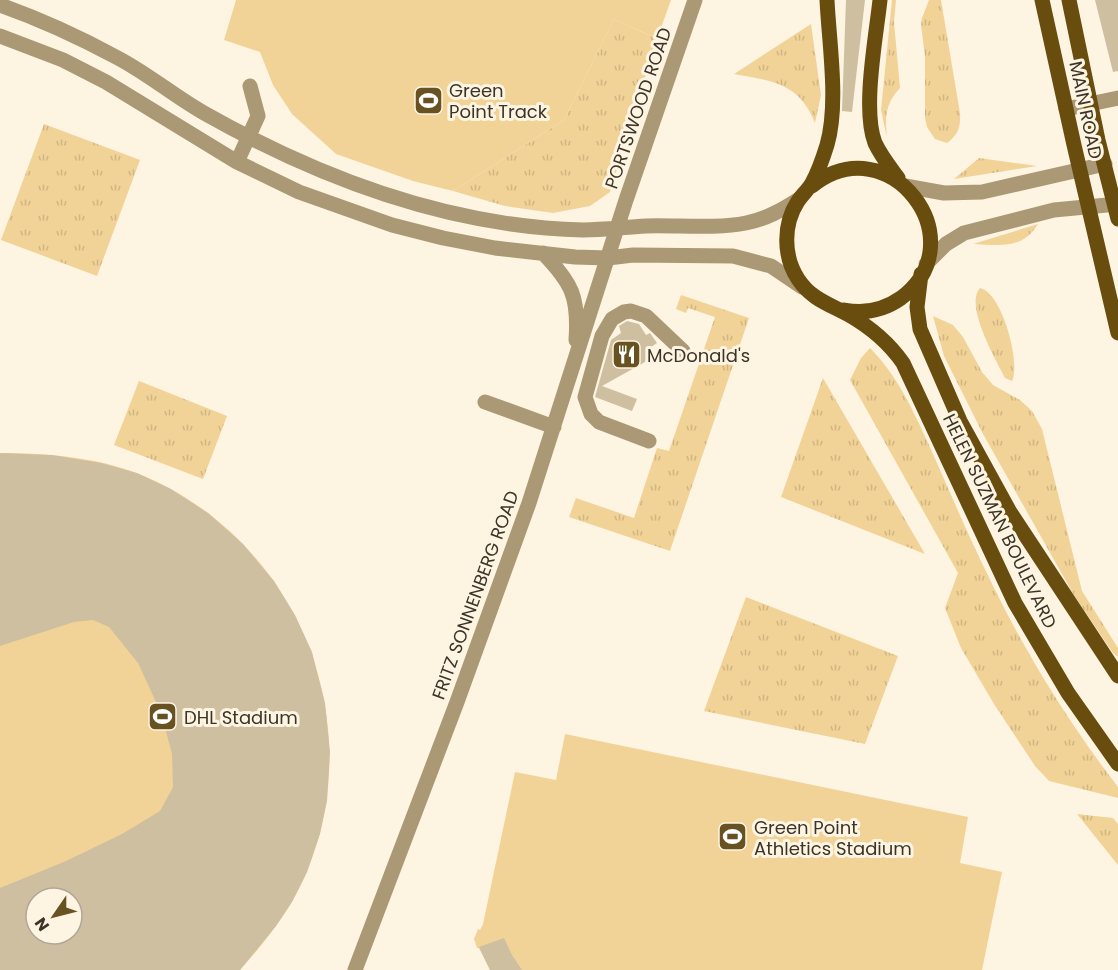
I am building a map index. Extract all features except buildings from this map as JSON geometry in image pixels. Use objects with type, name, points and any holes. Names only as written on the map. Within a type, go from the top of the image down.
[{"type":"main road","name":"HELEN SUZMAN BOULEVARD","points":[[827,0],[832,84],[831,125],[825,152],[814,178],[789,221],[787,245],[793,268],[807,291],[820,301],[857,320],[879,336],[903,363],[1015,603],[1068,693],[1118,764]]},
{"type":"main road","name":"HELEN SUZMAN BOULEVARD","points":[[880,0],[870,98],[870,125],[879,150],[919,202],[927,219],[930,246],[923,269],[917,307],[920,330],[960,421],[992,482],[1021,531],[1118,676]]},
{"type":"main road","name":"MAIN ROAD","points":[[1043,0],[1079,170],[1118,333]]},
{"type":"main road","name":"MAIN ROAD","points":[[1069,0],[1090,104],[1117,209]]},
{"type":"main road","name":"HELEN SUZMAN BOULEVARD","points":[[803,195],[826,176],[853,168],[878,171],[904,185]]},
{"type":"main road","name":"HELEN SUZMAN BOULEVARD","points":[[836,308],[859,312],[882,308],[905,295],[923,269]]},
{"type":"street","name":"PORTSWOOD ROAD","points":[[618,228],[695,0]]},
{"type":"street","points":[[0,6],[63,31],[118,58],[202,112],[250,138],[347,181],[449,212],[544,228],[584,230],[745,224],[772,215],[803,195]]},
{"type":"street","points":[[0,36],[63,60],[106,82],[237,162],[299,192],[392,225],[495,248],[543,254],[608,258],[633,255],[722,255],[743,258],[778,269],[807,291]]},
{"type":"street","points":[[237,162],[250,138],[258,116],[250,86]]},
{"type":"street","points":[[1066,109],[1118,98]]},
{"type":"street","points":[[904,185],[962,194],[1003,188],[1104,164]]},
{"type":"street","points":[[923,269],[946,244],[964,233],[1054,210],[1088,207],[1117,209]]},
{"type":"street","name":"FRITZ SONNENBERG ROAD","points":[[355,970],[492,609],[618,228]]},
{"type":"street","points":[[543,254],[564,276],[574,294],[577,318],[574,363]]},
{"type":"street","points":[[649,441],[599,422],[591,414],[585,397],[602,336],[612,319],[631,311],[646,316],[683,351]]},
{"type":"street","points":[[485,402],[554,427]]},
{"type":"green space","name":"Green Point Track","points":[[236,0],[671,0],[657,39],[614,19],[564,120],[453,191],[413,181],[336,154],[292,114],[273,85],[260,52],[224,40]]},
{"type":"green space","points":[[892,0],[896,0],[894,22],[900,88],[891,100],[887,111],[887,138],[881,110]]},
{"type":"green space","points":[[929,0],[941,0],[960,113],[958,130],[947,143],[935,139],[927,127],[925,118],[925,57],[921,25]]},
{"type":"green space","points":[[614,19],[657,39],[610,192],[590,206],[553,213],[505,206],[453,191],[564,120]]},
{"type":"green space","points":[[811,24],[821,95],[815,123],[809,110],[793,92],[773,82],[734,74]]},
{"type":"green space","points":[[44,124],[140,160],[97,276],[1,240]]},
{"type":"green space","points":[[979,158],[1037,166],[954,179]]},
{"type":"green space","points":[[1038,224],[1032,232],[1018,242],[1001,245],[973,244]]},
{"type":"green space","points":[[980,288],[988,292],[996,302],[1008,329],[1014,359],[1012,381],[1005,378],[983,333],[976,307],[976,296]]},
{"type":"green space","points":[[681,295],[749,318],[670,551],[569,517],[576,498],[634,518],[657,448],[669,451],[715,317],[688,308],[686,313],[676,309]]},
{"type":"green space","points":[[933,316],[953,325],[963,337],[982,372],[993,385],[1020,400],[1032,411],[1042,429],[1082,591],[1118,648],[1118,657],[1075,597],[983,434],[944,356]]},
{"type":"green space","points":[[870,348],[896,381],[910,406],[1012,623],[1044,680],[1118,787],[1118,798],[1049,781],[1035,766],[961,648],[945,608],[958,573],[850,380],[861,358]]},
{"type":"green space","points":[[823,378],[925,554],[781,497]]},
{"type":"green space","points":[[139,381],[227,416],[203,479],[114,445]]},
{"type":"green space","name":"DHL Stadium","points":[[0,453],[71,457],[123,468],[193,502],[239,540],[276,585],[304,637],[322,692],[329,751],[325,810],[308,869],[295,897],[269,935],[240,970],[0,970]]},
{"type":"green space","points":[[746,597],[898,656],[865,744],[704,711]]},
{"type":"green space","name":"Green Point Athletics Stadium","points":[[565,734],[968,817],[960,863],[1002,872],[982,970],[490,970],[474,939],[483,924],[515,772],[556,780]]},
{"type":"green space","points":[[1077,814],[1113,818],[1118,824],[1118,865]]},
{"type":"place","name":"Green Point Track","points":[[428,100]]},
{"type":"place","name":"McDonald's","points":[[626,355]]},
{"type":"place","name":"DHL Stadium","points":[[163,717]]},
{"type":"place","name":"Green Point Athletics Stadium","points":[[733,837]]}]
